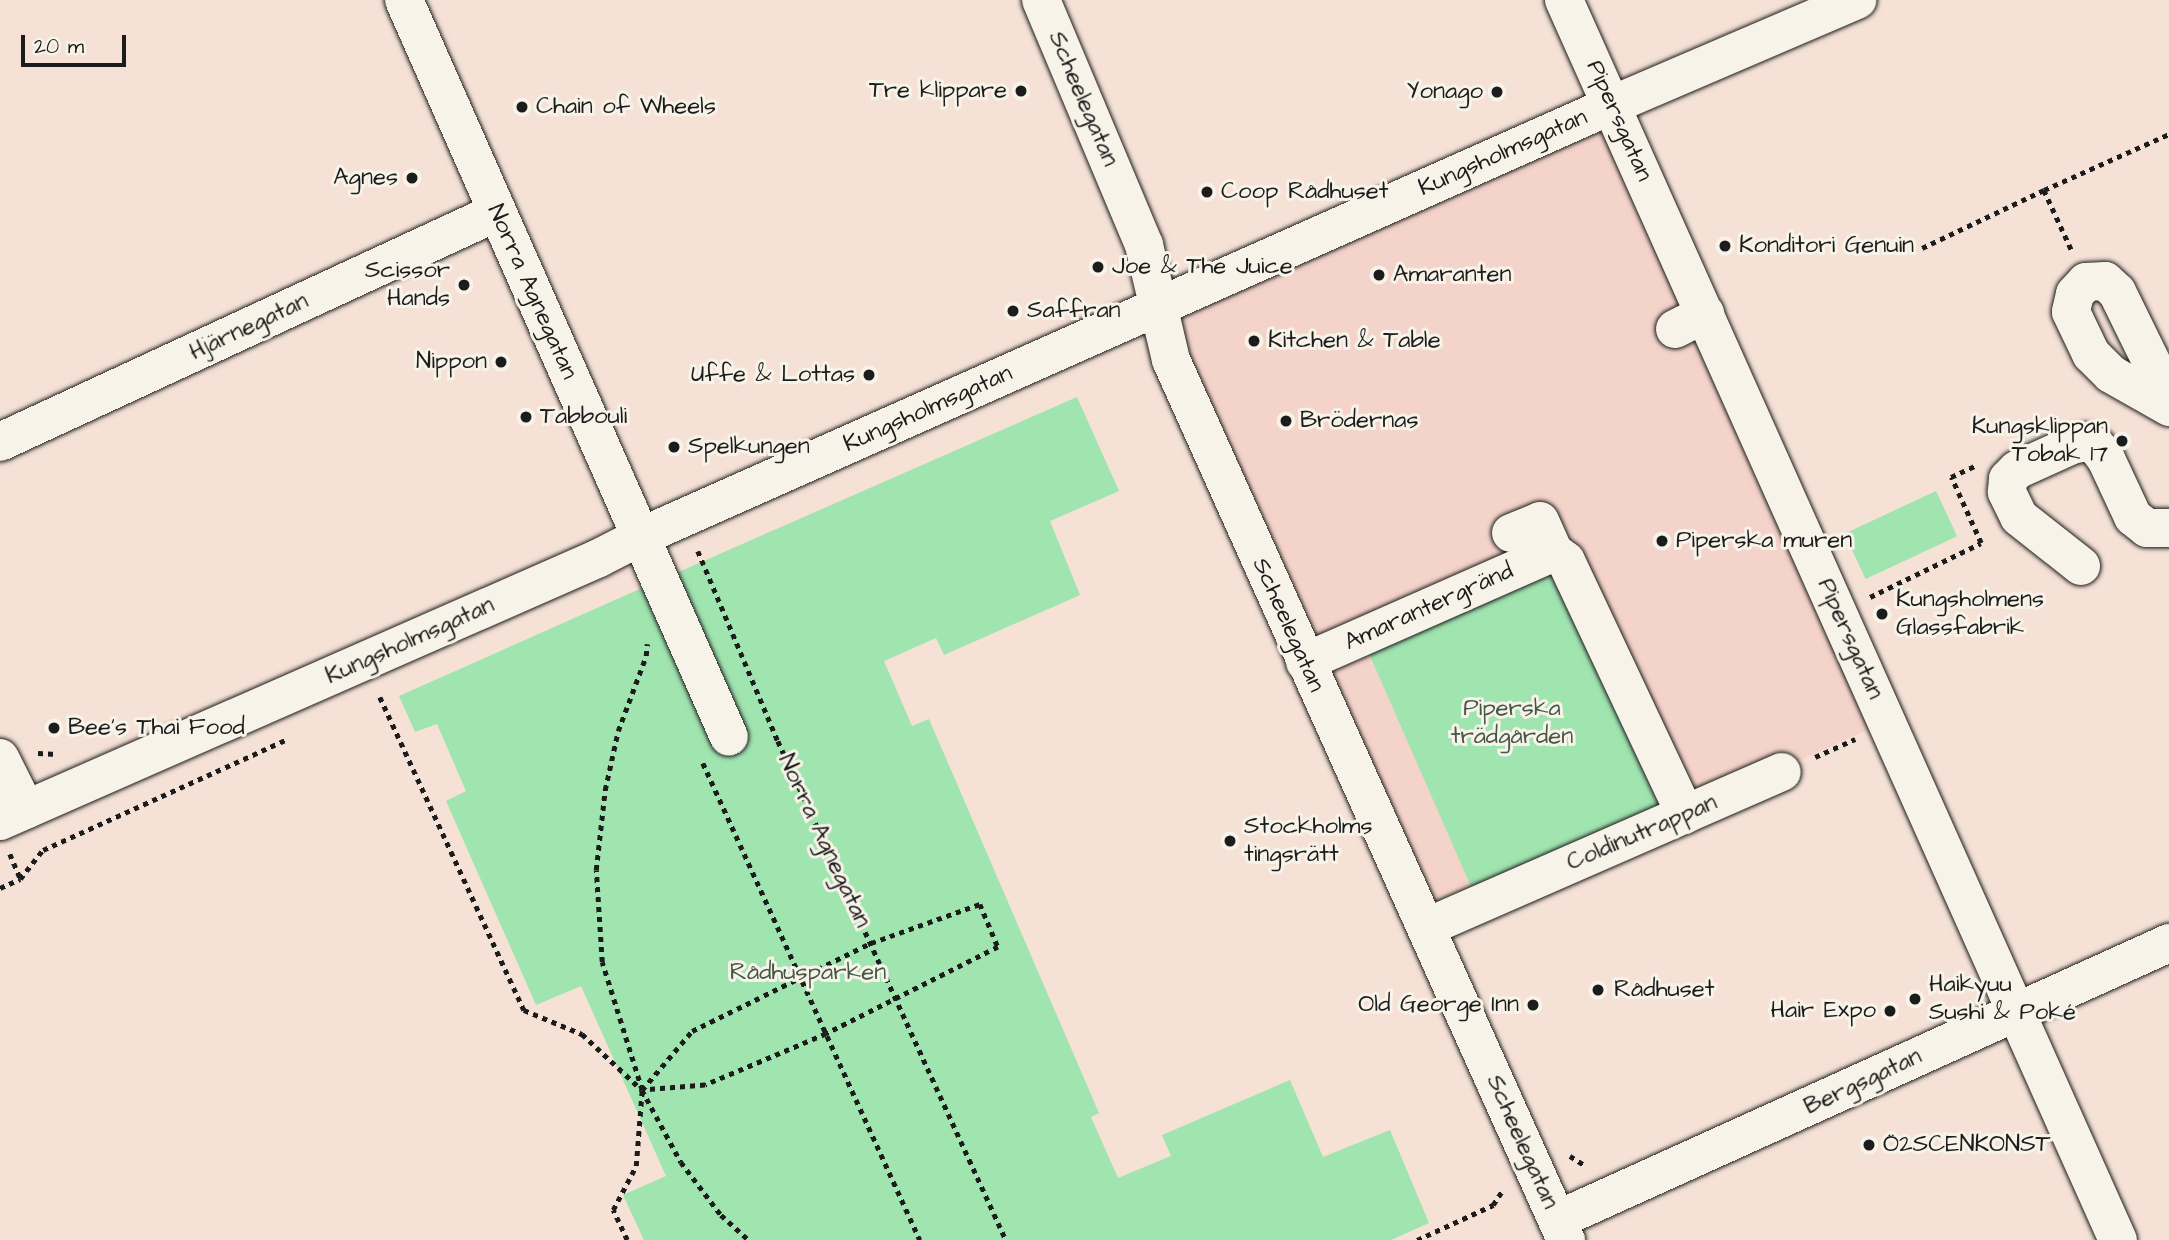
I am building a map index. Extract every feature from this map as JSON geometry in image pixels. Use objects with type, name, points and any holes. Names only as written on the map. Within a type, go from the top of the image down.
[{"type":"street","name":"Norra Agnegatan","points":[[404,0],[640,537],[715,749]]},
{"type":"street","name":"Scheelegatan","points":[[1041,0],[1144,245],[1171,360],[1562,1230]]},
{"type":"street","name":"Pipersgatan","points":[[1563,0],[1612,105],[1690,321],[2018,1012],[2118,1240]]},
{"type":"street","name":"Kungsholmsgatan","points":[[13,816],[599,558],[691,514],[1841,3]]},
{"type":"street","name":"Hjärnegatan","points":[[0,442],[497,212]]},
{"type":"street","points":[[2169,398],[2117,292],[2105,281],[2086,282],[2075,294],[2071,312],[2091,354],[2111,374],[2169,407]]},
{"type":"street","points":[[2081,566],[2019,517],[2007,492],[2008,479],[2017,470],[2072,445],[2086,442],[2097,447],[2106,459],[2133,517],[2147,528],[2169,528]]},
{"type":"street","points":[[1511,533],[1540,521],[1554,552],[1566,561],[1685,814]]},
{"type":"street","name":"Amarantergränd","points":[[1305,662],[1554,552]]},
{"type":"street","points":[[3,764],[13,816]]},
{"type":"street","name":"Coldinutrappan","points":[[1427,927],[1782,772]]},
{"type":"street","name":"Bergsgatan","points":[[1562,1230],[2018,1012],[2169,943]]},
{"type":"path","points":[[1922,248],[2169,134]]},
{"type":"path","points":[[2044,190],[2086,282]]},
{"type":"path","points":[[1883,590],[1981,543],[1951,477],[1974,466]]},
{"type":"path","name":"Norra Agnegatan","points":[[691,514],[699,556],[778,741],[1006,1240]]},
{"type":"path","points":[[653,649],[647,636],[646,656],[618,731],[605,790],[596,870],[602,962],[642,1090],[681,1162],[721,1215],[749,1240]]},
{"type":"path","points":[[367,702],[392,691]]},
{"type":"path","points":[[380,697],[524,1010],[582,1034],[642,1090],[705,1085],[826,1034],[998,947],[979,904],[871,943],[692,1031],[642,1090],[636,1166],[613,1210],[627,1240]]},
{"type":"path","points":[[0,888],[20,878],[43,850],[292,736]]},
{"type":"path","points":[[1782,772],[1857,738]]},
{"type":"path","points":[[715,749],[801,977],[920,1240]]},
{"type":"path","points":[[3,764],[40,752],[55,755],[68,750]]},
{"type":"shaded area","points":[[1610,108],[1884,723],[1425,927],[1151,312]]},
{"type":"green space","name":"Rådhusparken","points":[[1077,397],[1119,491],[1050,521],[1080,595],[944,655],[936,638],[884,661],[912,726],[929,719],[1099,1113],[1091,1117],[1118,1178],[1171,1156],[1162,1135],[1290,1080],[1323,1157],[1390,1130],[1429,1223],[1391,1240],[644,1240],[623,1195],[666,1176],[581,986],[536,1005],[446,801],[466,791],[437,724],[415,732],[399,696],[642,588],[713,743],[674,574]]},
{"type":"green space","points":[[1936,491],[1957,536],[1866,579],[1844,534]]},
{"type":"green space","name":"Piperska trädgården","points":[[1540,571],[1561,579],[1662,805],[1472,889],[1367,649]]},
{"type":"place","name":"Tre klippare","points":[[1021,91]]},
{"type":"place","name":"Yonago","points":[[1497,92]]},
{"type":"place","name":"Chain of Wheels","points":[[522,107]]},
{"type":"place","name":"Agnes","points":[[412,178]]},
{"type":"place","name":"Coop Rådhuset","points":[[1207,192]]},
{"type":"place","name":"Konditori Genuin","points":[[1725,246]]},
{"type":"place","name":"Joe & The Juice","points":[[1098,267]]},
{"type":"place","name":"Amaranten","points":[[1379,275]]},
{"type":"place","name":"Scissor Hands","points":[[464,285]]},
{"type":"place","name":"Saffran","points":[[1013,311]]},
{"type":"place","name":"Kitchen & Table","points":[[1254,341]]},
{"type":"place","name":"Nippon","points":[[501,362]]},
{"type":"place","name":"Uffe & Lottas","points":[[869,375]]},
{"type":"place","name":"Tabbouli","points":[[526,417]]},
{"type":"place","name":"Brödernas","points":[[1286,421]]},
{"type":"place","name":"Kungsklippan Tobak 17","points":[[2122,441]]},
{"type":"place","name":"Spelkungen","points":[[674,447]]},
{"type":"place","name":"Piperska muren","points":[[1662,541]]},
{"type":"place","name":"Kungsholmens Glassfabrik","points":[[1882,614]]},
{"type":"place","name":"Bee's Thai Food","points":[[54,728]]},
{"type":"place","name":"Stockholms tingsrätt","points":[[1230,841]]},
{"type":"place","name":"Rådhuset","points":[[1598,990]]},
{"type":"place","name":"Haikyuu Sushi & Poké","points":[[1915,999]]},
{"type":"place","name":"Old George Inn","points":[[1533,1005]]},
{"type":"place","name":"Hair Expo","points":[[1890,1011]]},
{"type":"place","name":"Ö2SCENKONST","points":[[1869,1145]]}]
